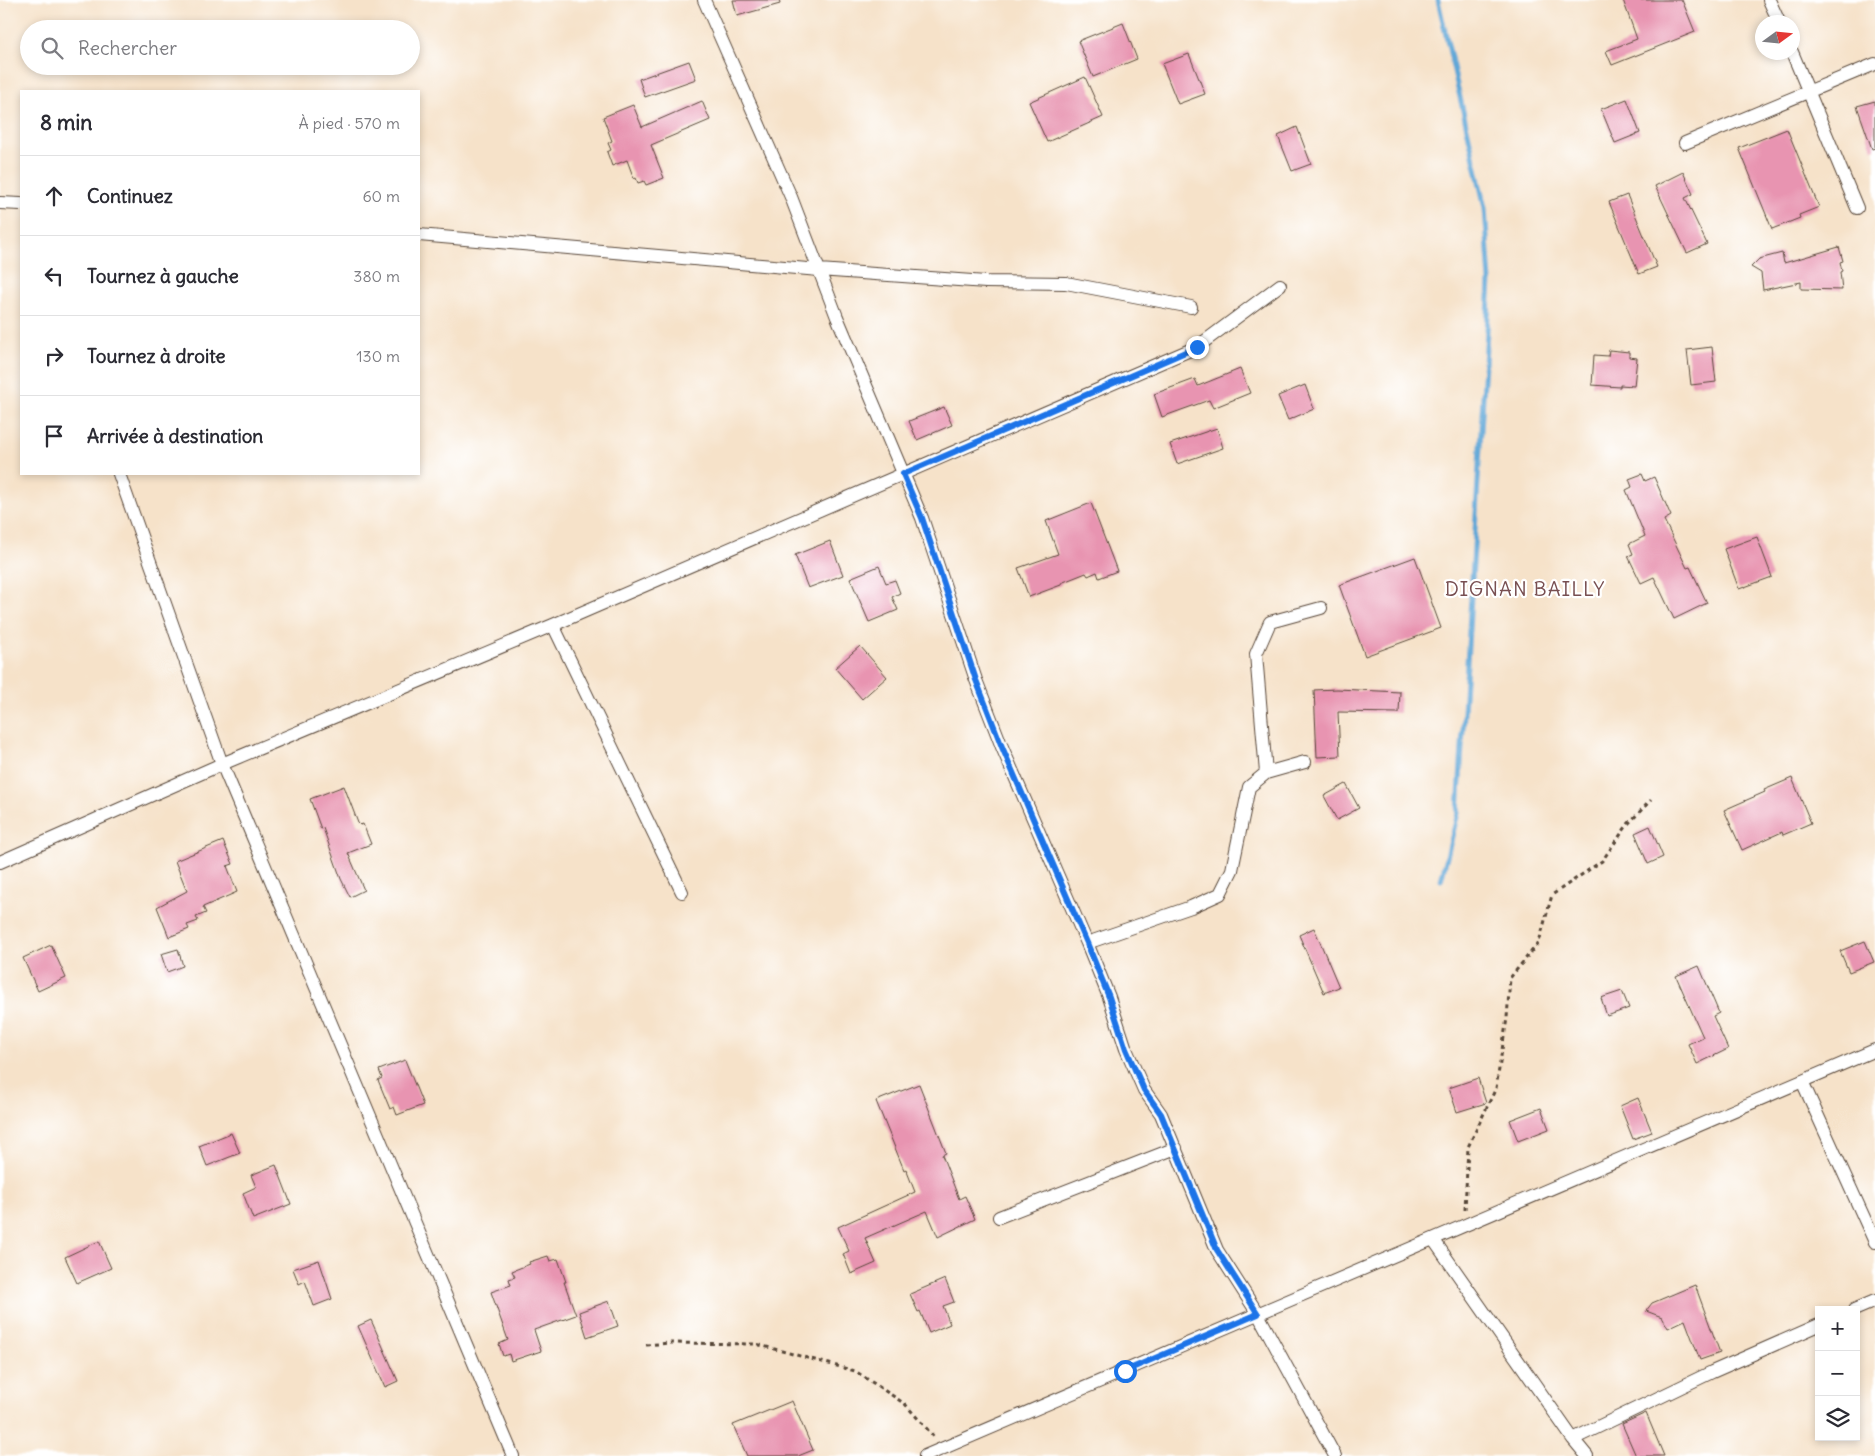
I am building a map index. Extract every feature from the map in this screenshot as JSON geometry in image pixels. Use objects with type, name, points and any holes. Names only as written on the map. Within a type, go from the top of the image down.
[{"type":"street","points":[[704,0],[791,196],[819,270],[922,518],[976,680],[992,722],[1087,943],[1109,997],[1126,1049],[1144,1090],[1161,1114],[1217,1250],[1258,1314],[1335,1456]]},
{"type":"street","points":[[1769,0],[1776,15]]},
{"type":"street","points":[[1795,60],[1856,208]]},
{"type":"street","points":[[1685,143],[1875,64]]},
{"type":"street","points":[[0,203],[20,204]]},
{"type":"street","points":[[420,235],[819,270],[986,282],[1066,283],[1191,307]]},
{"type":"street","points":[[0,862],[222,764],[553,625],[1197,347],[1280,285]]},
{"type":"street","points":[[119,475],[222,764],[513,1456]]},
{"type":"street","points":[[1266,773],[1256,654],[1270,622],[1321,608]]},
{"type":"street","points":[[553,625],[682,892]]},
{"type":"street","points":[[1087,943],[1191,907],[1220,894],[1232,870],[1249,787],[1266,773],[1305,762]]},
{"type":"street","points":[[925,1456],[1875,1050]]},
{"type":"street","points":[[1802,1082],[1875,1242]]},
{"type":"street","points":[[999,1217],[1176,1148]]},
{"type":"street","points":[[1433,1239],[1573,1439],[1587,1456]]},
{"type":"street","points":[[1860,1307],[1875,1300]]},
{"type":"street","points":[[1573,1439],[1712,1372],[1815,1327]]},
{"type":"path","points":[[1464,1226],[1468,1147],[1496,1088],[1507,1018],[1510,978],[1539,942],[1552,895],[1602,861],[1628,824],[1651,800]]},
{"type":"path","points":[[646,1345],[670,1343],[756,1344],[855,1371],[905,1404],[944,1448]]},
{"type":"building","points":[[733,0],[779,0],[780,4],[737,16]]},
{"type":"building","points":[[1623,0],[1682,0],[1695,32],[1612,65],[1606,51],[1637,39]]},
{"type":"building","points":[[1123,23],[1137,59],[1093,77],[1078,41]]},
{"type":"building","points":[[1189,54],[1205,94],[1178,104],[1162,64]]},
{"type":"building","points":[[689,61],[696,79],[645,97],[639,79]]},
{"type":"building","points":[[1085,77],[1103,117],[1047,142],[1029,102]]},
{"type":"building","points":[[1627,99],[1640,133],[1615,143],[1601,109]]},
{"type":"building","points":[[702,101],[710,120],[651,145],[664,178],[646,185],[644,181],[638,183],[636,178],[634,179],[627,160],[612,166],[607,152],[611,150],[608,143],[612,141],[603,117],[633,105],[642,127]]},
{"type":"building","points":[[1875,101],[1875,148],[1872,149],[1857,106]]},
{"type":"building","points":[[1297,127],[1311,164],[1292,171],[1278,136]]},
{"type":"building","points":[[1787,129],[1819,207],[1799,215],[1800,218],[1772,229],[1739,148]]},
{"type":"building","points":[[1683,172],[1693,194],[1685,198],[1707,244],[1687,253],[1655,186]]},
{"type":"building","points":[[1627,195],[1657,267],[1639,274],[1609,202]]},
{"type":"building","points":[[1839,247],[1843,261],[1840,262],[1842,290],[1801,289],[1801,282],[1763,290],[1761,273],[1751,267],[1759,259],[1782,253],[1784,263]]},
{"type":"building","points":[[1712,347],[1716,382],[1691,385],[1687,350]]},
{"type":"building","points":[[1609,350],[1629,352],[1629,357],[1637,358],[1634,386],[1592,385],[1594,355],[1608,356]]},
{"type":"building","points":[[1240,369],[1250,393],[1213,408],[1209,400],[1162,417],[1154,394],[1195,379],[1198,386]]},
{"type":"building","points":[[1305,385],[1314,409],[1288,420],[1278,396]]},
{"type":"building","points":[[944,407],[952,425],[917,440],[909,421]]},
{"type":"building","points":[[1217,428],[1223,448],[1177,464],[1170,444]]},
{"type":"building","points":[[1642,474],[1645,481],[1654,477],[1671,516],[1664,520],[1687,568],[1690,567],[1707,603],[1674,619],[1654,577],[1641,583],[1628,556],[1633,554],[1629,544],[1645,536],[1626,490],[1632,487],[1629,479]]},
{"type":"building","points":[[1091,503],[1117,571],[1099,578],[1097,572],[1088,576],[1086,573],[1029,597],[1018,568],[1058,554],[1046,521]]},
{"type":"building","points":[[1757,537],[1772,577],[1739,589],[1724,549]]},
{"type":"building","points":[[830,541],[843,575],[808,588],[795,555]]},
{"type":"building","points":[[1415,557],[1441,628],[1365,656],[1339,585]]},
{"type":"building","points":[[879,566],[886,583],[895,580],[900,593],[892,597],[898,610],[869,622],[850,578]]},
{"type":"building","points":[[860,646],[887,677],[862,699],[835,668]]},
{"type":"building","points":[[1337,689],[1400,692],[1399,713],[1338,712],[1340,756],[1317,757],[1314,690]]},
{"type":"building","points":[[1792,778],[1811,823],[1783,835],[1782,832],[1742,850],[1724,810]]},
{"type":"building","points":[[1346,784],[1359,808],[1337,820],[1324,796]]},
{"type":"building","points":[[344,786],[358,823],[360,825],[363,824],[371,844],[348,853],[364,890],[350,897],[341,879],[323,828],[321,829],[310,799]]},
{"type":"building","points":[[1650,826],[1663,857],[1648,864],[1635,833]]},
{"type":"building","points":[[223,841],[233,864],[227,866],[237,892],[203,907],[206,913],[196,917],[198,921],[187,925],[189,929],[169,937],[157,907],[187,891],[175,861]]},
{"type":"building","points":[[1314,928],[1339,987],[1324,993],[1299,935]]},
{"type":"building","points":[[1865,941],[1874,962],[1849,972],[1840,951]]},
{"type":"building","points":[[51,945],[66,978],[38,991],[23,958]]},
{"type":"building","points":[[178,949],[183,966],[167,972],[161,954]]},
{"type":"building","points":[[1699,966],[1719,1013],[1713,1016],[1728,1049],[1697,1064],[1688,1044],[1703,1037],[1676,976]]},
{"type":"building","points":[[1622,991],[1629,1008],[1607,1016],[1601,998]]},
{"type":"building","points":[[405,1060],[423,1105],[397,1115],[394,1107],[390,1109],[378,1080],[382,1078],[379,1070]]},
{"type":"building","points":[[1478,1078],[1486,1103],[1457,1112],[1449,1088]]},
{"type":"building","points":[[919,1084],[946,1153],[942,1155],[959,1199],[965,1196],[975,1219],[938,1237],[927,1211],[865,1238],[876,1263],[851,1274],[843,1254],[849,1251],[838,1227],[915,1192],[876,1101]]},
{"type":"building","points":[[1638,1098],[1652,1132],[1633,1139],[1620,1106]]},
{"type":"building","points":[[1541,1108],[1549,1129],[1518,1141],[1510,1120]]},
{"type":"building","points":[[231,1133],[240,1153],[207,1166],[199,1146]]},
{"type":"building","points":[[276,1165],[291,1204],[253,1219],[243,1193],[256,1187],[251,1175]]},
{"type":"building","points":[[99,1241],[111,1268],[77,1283],[65,1257]]},
{"type":"building","points":[[548,1256],[550,1261],[558,1259],[576,1315],[534,1330],[541,1351],[511,1361],[509,1354],[503,1356],[499,1344],[508,1340],[491,1292],[511,1285],[509,1279],[515,1277],[512,1271],[530,1264],[529,1262]]},
{"type":"building","points":[[319,1260],[332,1299],[314,1306],[305,1281],[299,1284],[293,1269]]},
{"type":"building","points":[[945,1279],[954,1302],[943,1306],[950,1324],[929,1333],[920,1311],[918,1312],[910,1294]]},
{"type":"building","points":[[1695,1285],[1720,1353],[1700,1360],[1685,1320],[1668,1328],[1662,1317],[1646,1311],[1652,1303]]},
{"type":"building","points":[[609,1301],[618,1326],[587,1337],[579,1312]]},
{"type":"building","points":[[371,1320],[398,1381],[385,1387],[358,1326]]},
{"type":"building","points":[[792,1401],[813,1450],[798,1456],[747,1456],[733,1425]]},
{"type":"building","points":[[1646,1413],[1664,1456],[1636,1456],[1622,1424]]},
{"type":"waterway","points":[[1438,0],[1485,208],[1490,281],[1458,813],[1441,880]]},
{"type":"district","name":"DIGNAN BAILLY","points":[[1525,589]]},
{"type":"route","points":[[1125,1371],[1258,1314],[1217,1250],[1161,1114],[1144,1090],[1126,1049],[1109,997],[1044,840],[1002,747],[976,680],[922,518],[903,474],[1197,347]]}]
